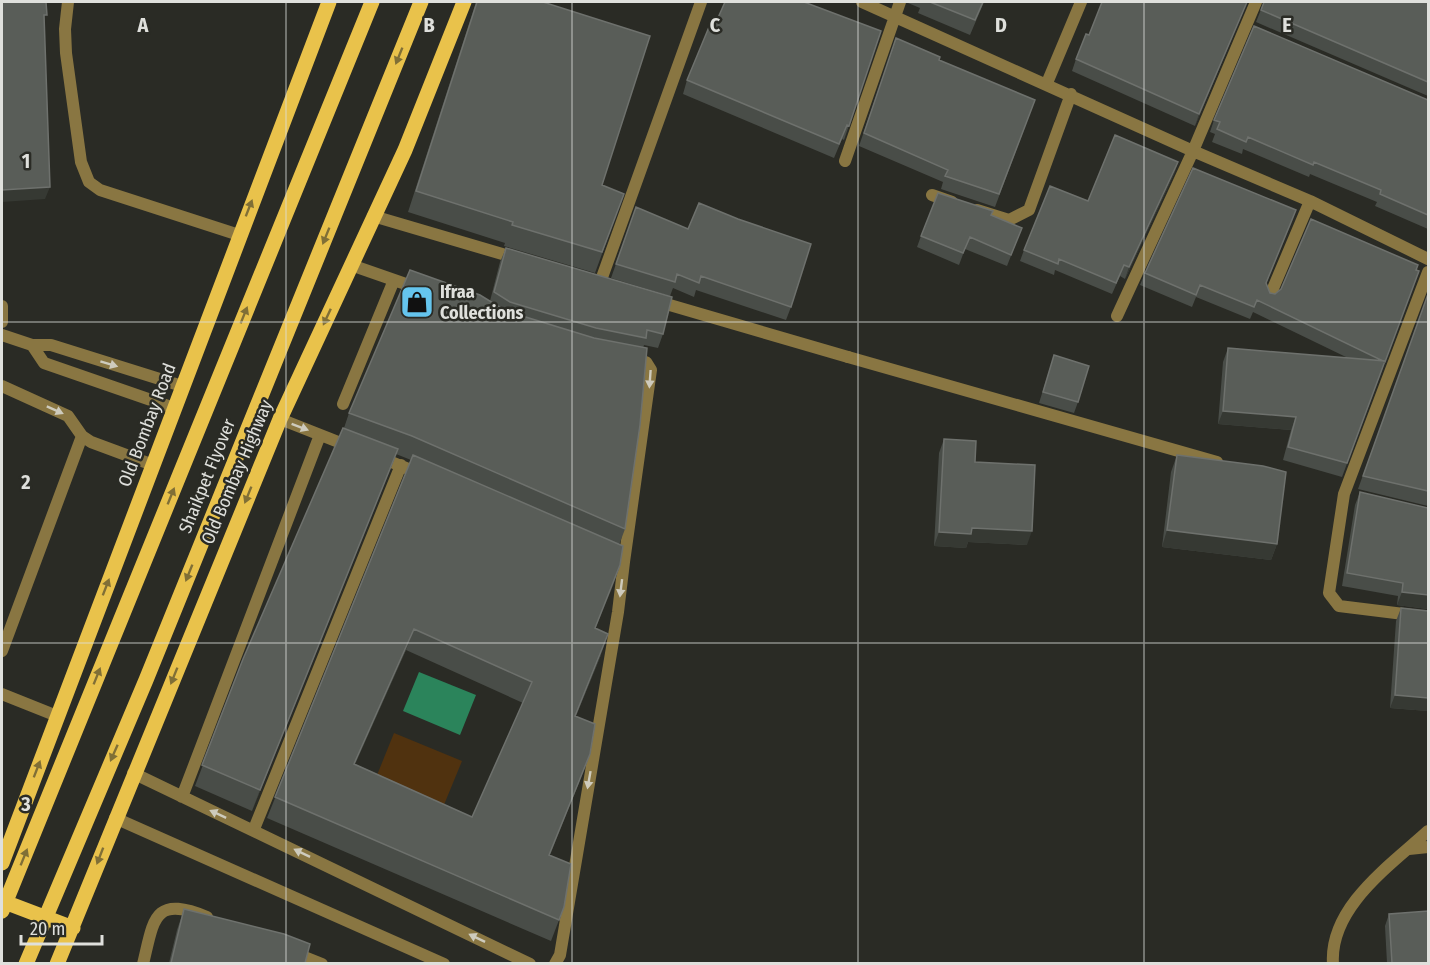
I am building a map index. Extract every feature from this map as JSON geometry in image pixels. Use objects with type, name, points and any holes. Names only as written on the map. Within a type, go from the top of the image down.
[{"type":"main road","name":"Old Bombay Road","points":[[2,862],[329,2]]},
{"type":"main road","name":"Shaikpet Flyover","points":[[2,911],[372,2]]},
{"type":"main road","name":"Shaikpet Flyover","points":[[26,963],[146,680],[421,2]]},
{"type":"main road","name":"Old Bombay Highway","points":[[57,963],[279,419],[405,150],[464,2]]},
{"type":"main road","points":[[2,901],[73,928]]},
{"type":"street","points":[[68,2],[66,53],[81,162],[89,182],[100,190],[239,235]]},
{"type":"street","points":[[600,283],[701,2]]},
{"type":"street","points":[[862,2],[1047,83],[1193,151],[1311,201],[1428,259]]},
{"type":"street","points":[[845,161],[900,2]]},
{"type":"street","points":[[1047,83],[1081,2]]},
{"type":"street","points":[[1117,316],[1251,30],[1256,2]]},
{"type":"street","points":[[932,195],[1009,220],[1029,210],[1071,94]]},
{"type":"street","points":[[1269,298],[1311,201]]},
{"type":"street","points":[[373,216],[532,263]]},
{"type":"street","points":[[351,265],[428,291]]},
{"type":"street","points":[[1428,272],[1350,495],[1329,593],[1334,601],[1348,607],[1428,617]]},
{"type":"street","points":[[343,404],[394,280]]},
{"type":"street","points":[[644,297],[1226,465]]},
{"type":"street","points":[[2,306],[2,322]]},
{"type":"street","points":[[2,335],[32,345],[51,345],[182,386]]},
{"type":"street","points":[[32,345],[45,363],[174,408]]},
{"type":"street","points":[[555,963],[560,955],[624,562],[651,370],[645,362],[623,357]]},
{"type":"street","points":[[2,386],[68,416],[82,435],[91,442],[153,465]]},
{"type":"street","points":[[279,419],[433,479]]},
{"type":"street","points":[[2,651],[82,435]]},
{"type":"street","points":[[182,797],[320,435]]},
{"type":"street","points":[[254,829],[401,465]]},
{"type":"street","points":[[592,548],[624,562]]},
{"type":"street","points":[[2,694],[57,716]]},
{"type":"street","points":[[133,773],[530,963]]},
{"type":"street","points":[[115,818],[444,963]]},
{"type":"street","points":[[1333,963],[1332,950],[1345,917],[1368,886],[1428,831]]},
{"type":"street","points":[[1409,849],[1428,847]]},
{"type":"street","points":[[143,963],[154,919],[163,911],[189,910],[222,923]]},
{"type":"street","points":[[278,946],[322,963]]},
{"type":"shaded area","points":[[419,672],[476,695],[460,735],[403,711]]},
{"type":"shaded area","points":[[394,733],[462,761],[439,817],[371,790]]},
{"type":"building","points":[[2,2],[46,2],[47,15],[44,15],[50,187],[2,190]]},
{"type":"building","points":[[477,2],[543,2],[650,36],[602,185],[624,194],[602,252],[512,225],[513,222],[416,191]]},
{"type":"building","points":[[725,2],[804,2],[881,31],[849,126],[847,125],[839,144],[687,80],[709,27],[713,29]]},
{"type":"building","points":[[930,2],[983,2],[975,20]]},
{"type":"building","points":[[1102,2],[1247,2],[1199,114],[1076,59],[1086,34],[1089,35]]},
{"type":"building","points":[[1264,2],[1428,2],[1428,82],[1261,10]]},
{"type":"building","points":[[1254,26],[1428,100],[1428,215],[1380,194],[1381,190],[1314,162],[1313,165],[1248,137],[1246,142],[1217,129],[1220,122],[1214,120]]},
{"type":"building","points":[[896,38],[940,57],[939,60],[1035,100],[999,194],[945,176],[948,170],[864,133]]},
{"type":"building","points":[[1115,135],[1178,162],[1129,267],[1124,265],[1116,283],[1059,259],[1058,264],[1024,250],[1050,186],[1088,201]]},
{"type":"building","points":[[1193,168],[1296,210],[1266,283],[1270,293],[1275,294],[1281,289],[1311,219],[1418,265],[1416,270],[1419,271],[1385,362],[1257,300],[1254,307],[1200,285],[1196,295],[1145,273]]},
{"type":"building","points":[[938,193],[993,211],[991,215],[1022,228],[1011,255],[970,237],[963,253],[921,236]]},
{"type":"building","points":[[699,203],[811,244],[791,307],[701,276],[699,283],[677,274],[675,282],[616,264],[636,207],[688,229]]},
{"type":"building","points":[[506,248],[672,297],[663,334],[647,330],[646,338],[596,328],[510,302],[494,292]]},
{"type":"building","points":[[410,270],[480,295],[506,311],[594,338],[647,348],[640,425],[625,529],[412,436],[349,413]]},
{"type":"building","points":[[1428,294],[1428,491],[1363,476]]},
{"type":"building","points":[[1228,348],[1385,361],[1347,463],[1288,447],[1296,417],[1223,411]]},
{"type":"building","points":[[1054,355],[1089,366],[1078,402],[1043,392]]},
{"type":"building","points":[[343,428],[398,449],[260,790],[202,765],[243,659]]},
{"type":"building","points":[[944,439],[976,441],[975,462],[1035,465],[1032,531],[972,528],[971,534],[939,532]]},
{"type":"building","points":[[413,455],[623,546],[620,565],[595,628],[608,634],[575,716],[595,724],[590,754],[549,855],[571,864],[564,907],[559,920],[275,797]],"holes":[[[414,629],[532,682],[472,817],[354,764]]]},
{"type":"building","points":[[1177,455],[1263,466],[1286,472],[1277,544],[1167,530]]},
{"type":"building","points":[[1360,492],[1428,508],[1428,595],[1402,592],[1403,583],[1347,573]]},
{"type":"building","points":[[1401,608],[1428,611],[1428,698],[1395,695]]},
{"type":"building","points":[[184,909],[284,934],[310,944],[305,963],[171,963]]},
{"type":"building","points":[[1428,911],[1428,963],[1392,963],[1389,914]]},
{"type":"place","name":"Ifraa Collections","points":[[417,302]]}]
